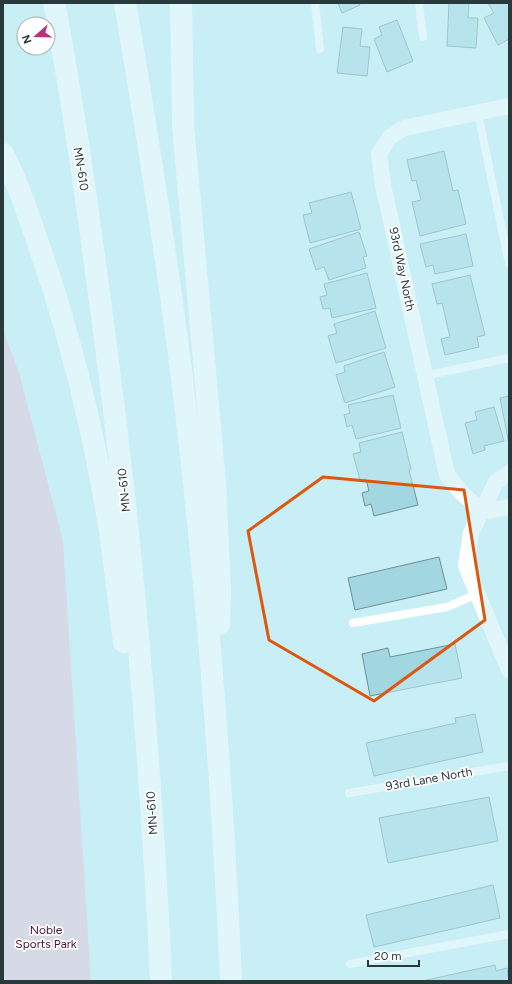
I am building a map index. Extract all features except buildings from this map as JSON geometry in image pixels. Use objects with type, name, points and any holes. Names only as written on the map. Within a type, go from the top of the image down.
[{"type":"highway","name":"MN-610","points":[[54,3],[75,125],[93,245],[122,470],[147,738],[161,981]]},
{"type":"highway","points":[[125,3],[155,187],[186,413],[216,727],[231,981]]},
{"type":"highway","points":[[181,3],[183,125],[187,181],[216,491],[220,591],[216,727]]},
{"type":"highway","points":[[3,154],[29,216],[50,280],[68,337],[88,414],[109,526],[157,897]]},
{"type":"street","name":"93rd Way North","points":[[482,512],[460,492],[446,475],[383,184],[379,154],[390,137],[404,128],[509,106]]},
{"type":"street","points":[[509,473],[496,482],[471,533],[466,566],[509,670]]},
{"type":"street","points":[[482,512],[509,507]]},
{"type":"lane","points":[[315,3],[320,49]]},
{"type":"lane","points":[[419,3],[423,37]]},
{"type":"lane","points":[[478,113],[509,264]]},
{"type":"lane","points":[[424,376],[509,358]]},
{"type":"lane","points":[[354,623],[447,606],[478,594]]},
{"type":"lane","name":"93rd Lane North","points":[[349,793],[509,766]]},
{"type":"lane","points":[[350,964],[509,934]]},
{"type":"highlighted area","points":[[323,477],[464,490],[485,620],[374,701],[269,640],[248,531]]},
{"type":"green space","name":"Noble Sports Park","points":[[3,330],[20,376],[63,541],[91,981],[3,981]]}]
